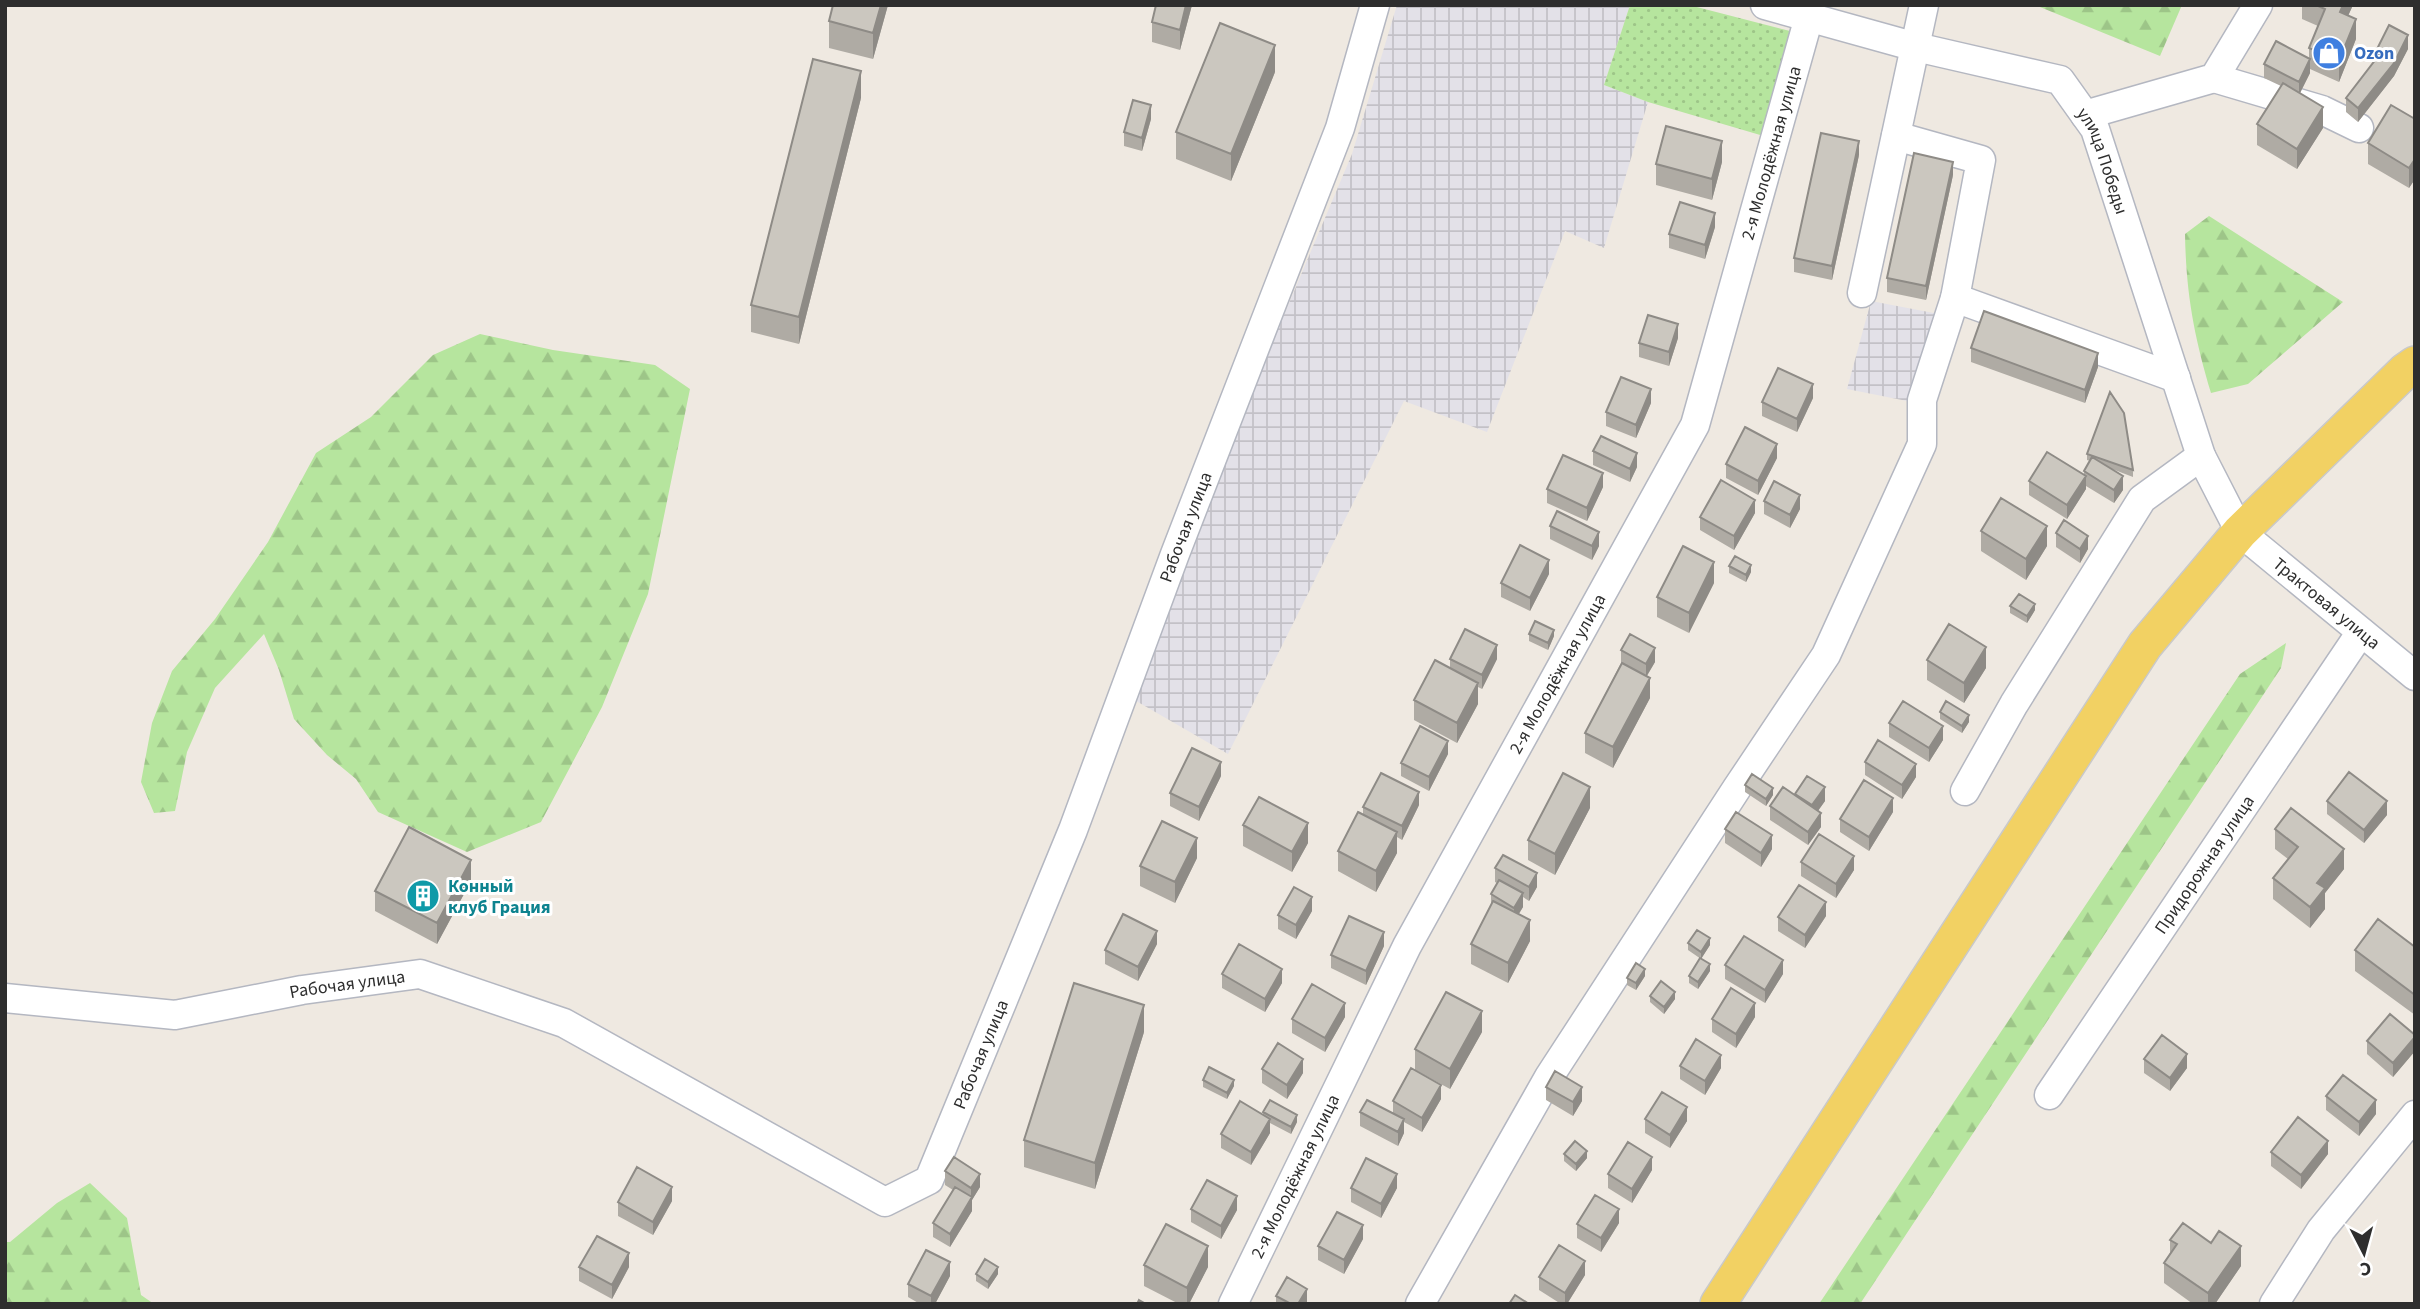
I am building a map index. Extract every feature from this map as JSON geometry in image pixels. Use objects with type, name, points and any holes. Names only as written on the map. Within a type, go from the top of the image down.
[{"type":"main road","points":[[1718,1304],[2145,645],[2240,532],[2415,364]]},
{"type":"street","name":"Рабочая улица","points":[[5,998],[175,1015],[302,990],[420,974],[564,1023],[885,1202],[929,1180],[1063,856],[1180,541],[1340,128],[1375,5]]},
{"type":"street","name":"улица Победы","points":[[1765,5],[1916,47],[2060,80],[2095,129],[2201,456],[2240,532]]},
{"type":"street","points":[[1862,293],[1924,5]]},
{"type":"street","points":[[2214,78],[2258,5]]},
{"type":"street","name":"2-я Молодёжная улица","points":[[1233,1304],[1407,946],[1695,425],[1809,17]]},
{"type":"street","points":[[2085,115],[2214,78],[2322,110],[2359,128]]},
{"type":"street","points":[[1420,1304],[1549,1077],[1826,655],[1922,444],[1922,400],[1955,298],[1981,160],[1896,136]]},
{"type":"street","points":[[1955,298],[2176,378]]},
{"type":"street","points":[[1965,791],[2014,704],[2141,499],[2201,456]]},
{"type":"street","name":"Трактовая улица","points":[[2240,532],[2415,676]]},
{"type":"street","name":"Придорожная улица","points":[[2049,1095],[2361,632]]},
{"type":"street","points":[[2274,1304],[2321,1230],[2415,1115]]},
{"type":"shaded area","points":[[1397,5],[1630,5],[1604,85],[1648,102],[1604,248],[1565,231],[1487,432],[1404,401],[1228,754],[1124,694],[1352,154]]},
{"type":"shaded area","points":[[1871,301],[1939,314],[1912,402],[1847,389]]},
{"type":"green space","points":[[1630,5],[1689,5],[1790,31],[1795,40],[1767,137],[1648,102],[1604,85]]},
{"type":"green space","points":[[2035,5],[2182,5],[2160,56]]},
{"type":"green space","points":[[2209,216],[2343,302],[2248,384],[2211,393],[2192,314],[2185,234]]},
{"type":"green space","points":[[480,334],[553,350],[655,365],[690,389],[648,594],[602,707],[541,822],[467,852],[378,812],[356,779],[327,755],[294,719],[279,670],[264,634],[215,688],[187,752],[175,811],[154,813],[141,782],[152,723],[172,671],[215,619],[268,542],[316,453],[371,417],[433,355]]},
{"type":"green space","points":[[2286,643],[2281,668],[1860,1304],[1819,1304],[2240,674]]},
{"type":"green space","points":[[90,1183],[127,1218],[141,1295],[154,1304],[5,1304],[5,1242],[10,1242],[57,1203]]},
{"type":"building","points":[[833,5],[881,5],[873,33],[829,21]]},
{"type":"building","points":[[1156,5],[1186,5],[1180,30],[1152,22]]},
{"type":"building","points":[[2316,5],[2343,5],[2340,12],[2356,19],[2339,61],[2309,48],[2325,9]]},
{"type":"building","points":[[1220,23],[1275,45],[1231,154],[1176,132]]},
{"type":"building","points":[[2389,25],[2408,35],[2394,63],[2358,108],[2346,98],[2379,55],[2375,53]]},
{"type":"building","points":[[2276,41],[2310,59],[2299,82],[2264,64]]},
{"type":"building","points":[[813,59],[861,71],[799,317],[751,305]]},
{"type":"building","points":[[2283,83],[2323,107],[2297,149],[2257,124]]},
{"type":"building","points":[[1133,100],[1151,105],[1142,138],[1124,132]]},
{"type":"building","points":[[2391,105],[2415,119],[2415,159],[2409,168],[2368,143]]},
{"type":"building","points":[[1666,126],[1722,141],[1712,179],[1656,164]]},
{"type":"building","points":[[1821,133],[1859,141],[1832,266],[1794,258]]},
{"type":"building","points":[[1914,153],[1953,162],[1926,286],[1887,278]]},
{"type":"building","points":[[1680,202],[1715,213],[1705,245],[1669,234]]},
{"type":"building","points":[[1984,311],[2098,353],[2085,390],[1971,348]]},
{"type":"building","points":[[1648,315],[1678,324],[1669,352],[1639,343]]},
{"type":"building","points":[[1778,368],[1813,384],[1797,419],[1762,402]]},
{"type":"building","points":[[1621,377],[1651,389],[1636,425],[1606,412]]},
{"type":"building","points":[[2110,392],[2124,413],[2133,470],[2087,454]]},
{"type":"building","points":[[1745,427],[1777,444],[1758,481],[1726,464]]},
{"type":"building","points":[[1601,436],[1637,453],[1630,469],[1593,451]]},
{"type":"building","points":[[2047,452],[2086,476],[2067,505],[2029,481]]},
{"type":"building","points":[[1563,455],[1603,473],[1587,508],[1547,489]]},
{"type":"building","points":[[2092,457],[2123,476],[2114,490],[2084,471]]},
{"type":"building","points":[[1721,480],[1755,500],[1734,536],[1700,517]]},
{"type":"building","points":[[1774,481],[1800,495],[1790,515],[1764,501]]},
{"type":"building","points":[[2001,498],[2047,526],[2026,559],[1981,531]]},
{"type":"building","points":[[1557,511],[1599,532],[1592,546],[1550,526]]},
{"type":"building","points":[[2064,520],[2088,536],[2080,549],[2056,533]]},
{"type":"building","points":[[1520,545],[1549,560],[1530,598],[1501,583]]},
{"type":"building","points":[[1683,546],[1714,562],[1689,613],[1657,597]]},
{"type":"building","points":[[1735,556],[1751,565],[1746,575],[1729,566]]},
{"type":"building","points":[[2019,594],[2035,604],[2027,616],[2010,606]]},
{"type":"building","points":[[1535,621],[1554,630],[1548,643],[1529,634]]},
{"type":"building","points":[[1949,624],[1986,647],[1964,683],[1927,660]]},
{"type":"building","points":[[1465,629],[1497,645],[1482,675],[1450,659]]},
{"type":"building","points":[[1630,634],[1655,648],[1646,664],[1621,650]]},
{"type":"building","points":[[1435,660],[1478,683],[1457,723],[1414,700]]},
{"type":"building","points":[[1622,663],[1650,678],[1613,747],[1585,733]]},
{"type":"building","points":[[1903,701],[1943,726],[1929,748],[1889,723]]},
{"type":"building","points":[[1946,701],[1969,715],[1962,726],[1940,712]]},
{"type":"building","points":[[1420,726],[1448,741],[1429,777],[1401,763]]},
{"type":"building","points":[[1878,740],[1916,764],[1902,785],[1865,762]]},
{"type":"building","points":[[1192,748],[1221,762],[1199,807],[1170,793]]},
{"type":"building","points":[[2349,772],[2387,801],[2364,830],[2327,801]]},
{"type":"building","points":[[1381,773],[1419,792],[1402,826],[1363,807]]},
{"type":"building","points":[[1563,773],[1590,787],[1555,854],[1528,840]]},
{"type":"building","points":[[1752,774],[1773,788],[1766,799],[1745,785]]},
{"type":"building","points":[[1807,776],[1825,787],[1812,805],[1795,794]]},
{"type":"building","points":[[1864,780],[1893,798],[1869,837],[1840,819]]},
{"type":"building","points":[[1783,787],[1821,813],[1808,832],[1770,806]]},
{"type":"building","points":[[1259,797],[1308,823],[1292,852],[1243,825]]},
{"type":"building","points":[[2291,808],[2344,849],[2317,883],[2325,888],[2310,907],[2273,878],[2298,847],[2275,829]]},
{"type":"building","points":[[1358,812],[1397,832],[1376,871],[1338,851]]},
{"type":"building","points":[[1736,812],[1772,835],[1761,853],[1725,829]]},
{"type":"building","points":[[1162,821],[1197,838],[1175,882],[1140,866]]},
{"type":"building","name":"Конный клуб Грация","points":[[409,827],[471,860],[437,923],[375,891]]},
{"type":"building","points":[[1819,834],[1854,856],[1836,884],[1801,862]]},
{"type":"building","points":[[1503,855],[1537,873],[1529,887],[1495,868]]},
{"type":"building","points":[[1499,880],[1523,893],[1514,908],[1491,894]]},
{"type":"building","points":[[1799,885],[1826,902],[1805,935],[1778,917]]},
{"type":"building","points":[[1294,887],[1312,897],[1296,925],[1278,915]]},
{"type":"building","points":[[1493,901],[1530,920],[1508,963],[1471,944]]},
{"type":"building","points":[[1123,914],[1157,931],[1138,967],[1105,950]]},
{"type":"building","points":[[1349,916],[1384,932],[1366,971],[1331,955]]},
{"type":"building","points":[[2378,919],[2415,947],[2415,995],[2355,950]]},
{"type":"building","points":[[1697,930],[1710,938],[1701,952],[1688,943]]},
{"type":"building","points":[[1744,936],[1783,960],[1765,990],[1725,965]]},
{"type":"building","points":[[1239,944],[1282,969],[1265,999],[1222,974]]},
{"type":"building","points":[[1700,958],[1710,964],[1698,982],[1689,976]]},
{"type":"building","points":[[1636,963],[1645,969],[1636,983],[1627,978]]},
{"type":"building","points":[[1661,981],[1675,992],[1664,1007],[1650,996]]},
{"type":"building","points":[[1074,983],[1144,1005],[1095,1163],[1024,1140]]},
{"type":"building","points":[[1312,984],[1345,1003],[1325,1038],[1292,1019]]},
{"type":"building","points":[[1731,988],[1755,1003],[1736,1034],[1712,1019]]},
{"type":"building","points":[[1446,992],[1482,1011],[1450,1069],[1415,1049]]},
{"type":"building","points":[[2390,1014],[2415,1035],[2393,1063],[2367,1041]]},
{"type":"building","points":[[2162,1035],[2187,1054],[2170,1078],[2144,1059]]},
{"type":"building","points":[[1696,1039],[1721,1055],[1705,1081],[1680,1066]]},
{"type":"building","points":[[1278,1043],[1303,1059],[1287,1085],[1262,1069]]},
{"type":"building","points":[[1209,1067],[1234,1080],[1227,1093],[1203,1080]]},
{"type":"building","points":[[1411,1068],[1441,1085],[1422,1118],[1393,1101]]},
{"type":"building","points":[[1555,1071],[1582,1087],[1573,1102],[1546,1087]]},
{"type":"building","points":[[2343,1075],[2376,1100],[2359,1122],[2326,1096]]},
{"type":"building","points":[[1662,1092],[1687,1107],[1670,1135],[1645,1119]]},
{"type":"building","points":[[1270,1100],[1297,1115],[1291,1127],[1263,1112]]},
{"type":"building","points":[[1367,1100],[1404,1119],[1398,1132],[1360,1112]]},
{"type":"building","points":[[1240,1101],[1270,1119],[1251,1152],[1221,1134]]},
{"type":"building","points":[[2298,1117],[2328,1141],[2301,1175],[2271,1152]]},
{"type":"building","points":[[1575,1141],[1587,1151],[1576,1164],[1564,1154]]},
{"type":"building","points":[[1628,1142],[1652,1157],[1632,1189],[1608,1174]]},
{"type":"building","points":[[954,1157],[980,1174],[971,1188],[945,1171]]},
{"type":"building","points":[[1366,1158],[1397,1174],[1381,1204],[1351,1188]]},
{"type":"building","points":[[637,1167],[672,1187],[653,1222],[618,1202]]},
{"type":"building","points":[[1207,1180],[1237,1196],[1221,1226],[1191,1209]]},
{"type":"building","points":[[955,1187],[972,1197],[950,1234],[933,1223]]},
{"type":"building","points":[[1595,1195],[1619,1209],[1601,1238],[1577,1224]]},
{"type":"building","points":[[1337,1212],[1363,1225],[1344,1260],[1318,1246]]},
{"type":"building","points":[[2183,1223],[2211,1243],[2219,1231],[2241,1246],[2208,1293],[2164,1263],[2177,1244],[2170,1240]]},
{"type":"building","points":[[1166,1224],[1208,1246],[1187,1288],[1144,1265]]},
{"type":"building","points":[[597,1236],[629,1253],[612,1285],[579,1267]]},
{"type":"building","points":[[1559,1245],[1585,1261],[1565,1293],[1539,1277]]},
{"type":"building","points":[[926,1250],[950,1262],[931,1296],[908,1284]]},
{"type":"building","points":[[985,1259],[998,1267],[988,1282],[976,1274]]},
{"type":"building","points":[[1287,1277],[1307,1289],[1298,1304],[1291,1304],[1276,1296]]},
{"type":"building","points":[[1515,1295],[1529,1304],[1509,1304]]},
{"type":"place","name":"Ozon","points":[[2329,53]]},
{"type":"place","name":"Конный клуб Грация","points":[[423,896]]}]
